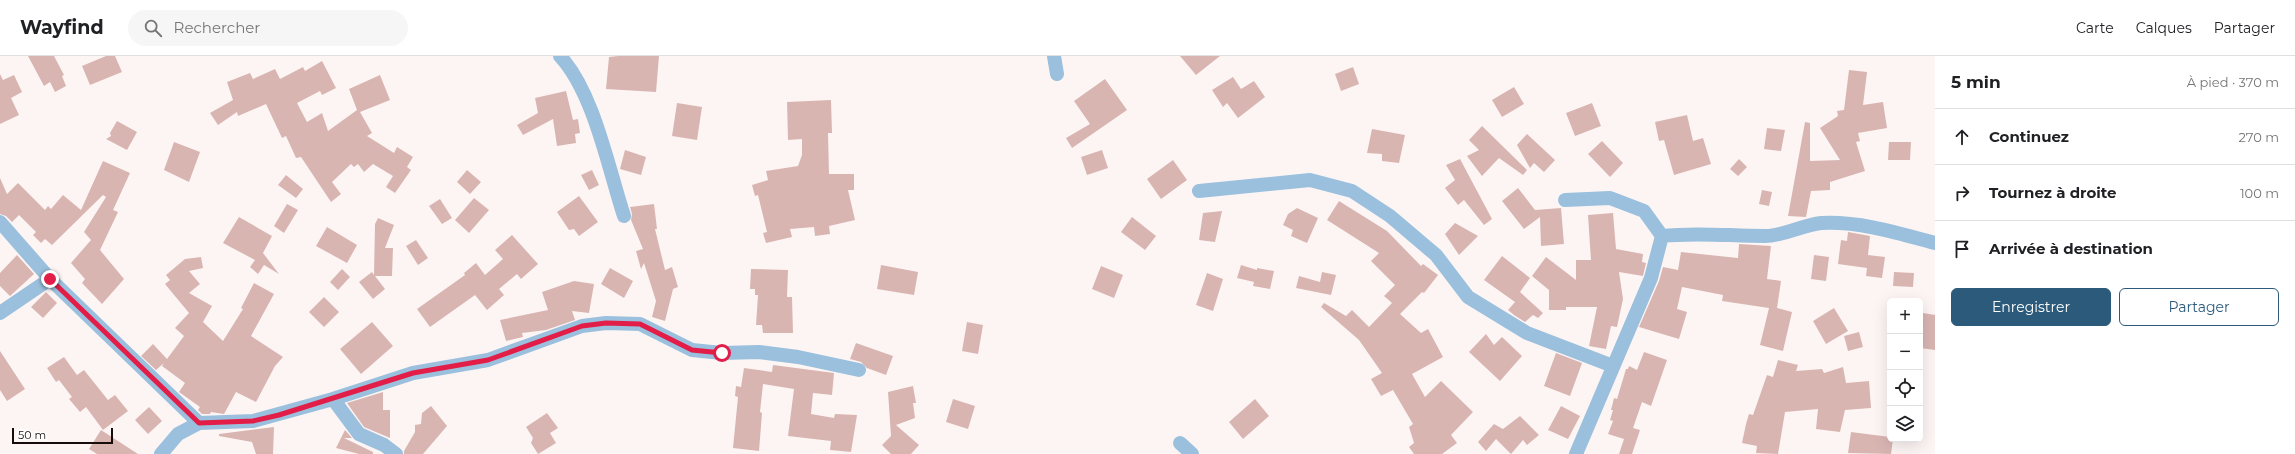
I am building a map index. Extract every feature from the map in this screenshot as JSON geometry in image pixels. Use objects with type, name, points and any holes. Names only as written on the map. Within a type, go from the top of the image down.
[{"type":"street","points":[[560,56],[572,69],[579,82],[597,130],[624,216]]},
{"type":"street","points":[[1054,56],[1057,74]]},
{"type":"street","points":[[1198,190],[1310,180],[1352,191],[1390,216],[1436,256],[1468,297],[1527,332],[1613,366]]},
{"type":"street","points":[[1566,200],[1610,198],[1644,211],[1662,236]]},
{"type":"street","points":[[0,222],[50,279],[199,423]]},
{"type":"street","points":[[1662,236],[1685,233],[1767,236],[1808,225],[1839,223],[1879,228],[1935,243]]},
{"type":"street","points":[[1576,454],[1651,278],[1662,236]]},
{"type":"street","points":[[0,313],[50,279]]},
{"type":"street","points":[[161,454],[178,434],[199,423],[253,421],[333,399],[413,373],[488,360],[582,326],[606,323],[640,324],[692,350],[722,353],[759,352],[798,357],[859,370]]},
{"type":"street","points":[[333,399],[359,434],[384,445],[396,454]]},
{"type":"street","points":[[1180,442],[1192,454]]},
{"type":"building","points":[[28,56],[54,56],[64,75],[62,76],[66,86],[55,92],[50,82],[44,86]]},
{"type":"building","points":[[106,56],[115,56],[122,72],[90,85],[82,66]]},
{"type":"building","points":[[659,56],[656,92],[606,89],[609,57]]},
{"type":"building","points":[[1180,56],[1220,56],[1196,75]]},
{"type":"building","points":[[322,61],[336,88],[322,95],[320,91],[297,103],[307,122],[322,113],[328,131],[357,110],[349,89],[380,75],[390,100],[360,112],[372,133],[367,136],[394,153],[397,147],[413,157],[407,167],[411,170],[395,193],[386,187],[393,176],[373,164],[364,172],[358,164],[354,167],[351,164],[332,182],[341,194],[331,202],[301,157],[296,158],[286,136],[282,138],[266,104],[238,116],[237,112],[218,125],[210,113],[233,100],[227,82],[250,73],[253,79],[275,69],[280,79],[303,67],[305,71]]},
{"type":"building","points":[[1353,67],[1359,84],[1341,91],[1335,74]]},
{"type":"building","points":[[1849,70],[1867,72],[1863,105],[1883,102],[1887,128],[1858,133],[1860,141],[1856,142],[1865,171],[1830,182],[1830,190],[1811,191],[1806,217],[1788,216],[1805,122],[1810,123],[1810,161],[1840,160],[1820,128],[1838,116],[1837,111],[1844,110]]},
{"type":"building","points":[[0,74],[3,80],[14,75],[22,92],[11,98],[19,115],[0,124]]},
{"type":"building","points":[[1233,77],[1241,89],[1254,81],[1265,97],[1238,118],[1227,103],[1223,107],[1212,90]]},
{"type":"building","points":[[1105,79],[1127,110],[1072,148],[1066,138],[1090,124],[1074,101]]},
{"type":"building","points":[[1514,87],[1524,104],[1502,117],[1492,100]]},
{"type":"building","points":[[566,91],[573,120],[578,119],[580,133],[575,134],[576,143],[557,146],[553,119],[523,135],[517,125],[538,113],[535,98]]},
{"type":"building","points":[[831,100],[832,133],[828,133],[829,174],[854,174],[854,190],[848,190],[855,220],[829,226],[830,234],[815,236],[814,227],[790,229],[792,237],[766,243],[763,233],[767,232],[758,195],[755,196],[752,185],[768,180],[766,171],[798,166],[802,155],[802,139],[788,140],[787,102]]},
{"type":"building","points":[[677,103],[702,107],[697,140],[672,136]]},
{"type":"building","points":[[1592,103],[1601,126],[1575,136],[1566,113]]},
{"type":"building","points":[[1687,115],[1693,141],[1703,138],[1711,164],[1674,175],[1664,140],[1659,141],[1655,122]]},
{"type":"building","points":[[117,121],[137,132],[127,150],[106,139],[111,136],[110,133]]},
{"type":"building","points":[[1482,126],[1527,170],[1523,175],[1499,158],[1482,176],[1467,156],[1479,150],[1469,140]]},
{"type":"building","points":[[1767,128],[1785,130],[1781,151],[1764,149]]},
{"type":"building","points":[[1372,129],[1405,135],[1399,163],[1382,161],[1382,154],[1367,153]]},
{"type":"building","points":[[1527,134],[1555,160],[1544,172],[1534,163],[1530,168],[1517,145]]},
{"type":"building","points":[[1602,141],[1623,163],[1610,177],[1588,154]]},
{"type":"building","points":[[174,142],[200,152],[189,182],[164,170]]},
{"type":"building","points":[[1889,142],[1911,142],[1910,160],[1888,160]]},
{"type":"building","points":[[625,150],[646,157],[641,175],[620,169]]},
{"type":"building","points":[[1102,150],[1108,168],[1087,175],[1081,157]]},
{"type":"building","points":[[1460,159],[1492,219],[1484,225],[1464,200],[1458,205],[1445,188],[1455,180],[1446,165]]},
{"type":"building","points":[[1739,159],[1747,167],[1738,176],[1730,169]]},
{"type":"building","points":[[1173,160],[1187,180],[1161,199],[1147,179]]},
{"type":"building","points":[[103,161],[130,173],[113,210],[118,212],[100,250],[124,279],[102,304],[82,283],[85,279],[71,263],[91,240],[84,232],[106,197],[103,195],[52,245],[45,239],[41,243],[33,235],[36,232],[19,215],[12,222],[6,216],[0,214],[0,178],[7,194],[18,183],[45,210],[48,206],[51,209],[63,195],[81,210]]},
{"type":"building","points":[[467,170],[481,182],[470,194],[457,182]]},
{"type":"building","points":[[592,170],[599,185],[589,190],[581,175]]},
{"type":"building","points":[[286,175],[303,189],[296,198],[278,185]]},
{"type":"building","points":[[1518,188],[1535,210],[1561,208],[1564,244],[1541,246],[1540,217],[1524,229],[1502,201]]},
{"type":"building","points":[[1762,190],[1772,192],[1769,206],[1759,204]]},
{"type":"building","points":[[579,196],[598,222],[579,236],[574,229],[569,230],[557,212]]},
{"type":"building","points":[[474,198],[489,210],[469,233],[455,220]]},
{"type":"building","points":[[440,199],[452,218],[442,224],[429,206]]},
{"type":"building","points":[[1339,201],[1387,231],[1421,266],[1423,264],[1438,275],[1424,293],[1422,292],[1400,314],[1421,333],[1428,329],[1443,357],[1412,374],[1425,397],[1441,381],[1473,412],[1451,435],[1457,443],[1442,454],[1414,454],[1409,447],[1414,443],[1409,427],[1413,424],[1393,390],[1381,396],[1371,379],[1382,373],[1359,340],[1321,307],[1324,303],[1346,316],[1352,310],[1369,327],[1392,303],[1384,296],[1395,285],[1371,261],[1379,253],[1327,220]]},
{"type":"building","points":[[287,204],[298,210],[284,233],[274,226]]},
{"type":"building","points":[[654,204],[657,229],[655,229],[665,270],[672,267],[678,287],[673,289],[665,321],[652,317],[656,301],[644,263],[641,269],[636,251],[643,249],[631,220],[632,214],[630,207]]},
{"type":"building","points":[[1297,208],[1318,218],[1307,243],[1291,236],[1293,230],[1283,225],[1288,214]]},
{"type":"building","points":[[1222,211],[1215,242],[1199,240],[1203,213]]},
{"type":"building","points":[[1613,213],[1616,249],[1643,254],[1642,262],[1646,263],[1643,276],[1619,272],[1623,299],[1617,327],[1611,326],[1606,349],[1589,346],[1597,307],[1566,307],[1566,310],[1549,310],[1549,290],[1532,276],[1546,257],[1576,280],[1576,260],[1591,260],[1588,215]]},
{"type":"building","points":[[239,217],[272,236],[263,253],[279,274],[264,265],[258,274],[250,267],[255,260],[223,243]]},
{"type":"building","points":[[1132,217],[1156,236],[1145,250],[1121,232]]},
{"type":"building","points":[[378,218],[394,225],[385,248],[393,248],[392,276],[375,276],[385,289],[373,299],[359,282],[372,272],[374,275],[375,224]]},
{"type":"building","points":[[1455,223],[1478,236],[1459,255],[1445,234]]},
{"type":"building","points":[[327,227],[357,245],[347,263],[316,246]]},
{"type":"building","points":[[1848,232],[1870,236],[1868,255],[1885,257],[1882,278],[1866,276],[1867,268],[1838,264],[1841,240],[1847,241]]},
{"type":"building","points":[[512,235],[538,264],[521,279],[517,274],[499,289],[504,295],[487,310],[475,295],[430,327],[417,309],[465,275],[464,273],[476,263],[485,275],[503,259],[495,250]]},
{"type":"building","points":[[416,240],[428,258],[418,265],[406,246]]},
{"type":"building","points":[[1739,244],[1771,246],[1767,279],[1781,281],[1777,308],[1792,312],[1783,351],[1760,345],[1769,308],[1722,301],[1723,295],[1682,287],[1677,309],[1687,312],[1679,339],[1639,327],[1659,281],[1663,267],[1678,270],[1681,252],[1738,258]]},
{"type":"building","points":[[17,255],[34,274],[10,296],[0,286],[0,273]]},
{"type":"building","points":[[1814,255],[1829,257],[1826,281],[1811,279]]},
{"type":"building","points":[[1502,256],[1530,278],[1520,292],[1543,313],[1538,318],[1533,315],[1525,322],[1514,315],[1508,310],[1515,302],[1484,280]]},
{"type":"building","points":[[201,257],[203,268],[189,271],[200,284],[189,293],[212,306],[203,322],[223,341],[243,309],[241,308],[254,283],[274,294],[251,336],[283,357],[275,366],[256,402],[236,392],[224,414],[211,412],[210,414],[202,414],[198,410],[200,407],[179,392],[185,383],[162,366],[164,363],[156,370],[141,356],[153,344],[167,359],[184,336],[175,328],[189,313],[165,284],[170,280],[166,275],[185,259]]},
{"type":"building","points":[[881,265],[918,272],[914,295],[877,289]]},
{"type":"building","points":[[1241,265],[1257,270],[1257,268],[1274,271],[1270,289],[1253,286],[1254,282],[1237,278]]},
{"type":"building","points":[[1101,266],[1123,275],[1114,298],[1092,289]]},
{"type":"building","points":[[610,268],[633,281],[624,298],[601,284]]},
{"type":"building","points":[[342,269],[350,277],[338,290],[330,282]]},
{"type":"building","points":[[751,269],[788,270],[787,297],[792,297],[793,333],[763,333],[762,325],[756,325],[758,295],[755,295],[755,289],[750,289]]},
{"type":"building","points":[[1322,272],[1336,275],[1331,295],[1296,288],[1299,276],[1320,282]]},
{"type":"building","points":[[1894,272],[1914,273],[1913,287],[1893,286]]},
{"type":"building","points":[[1207,273],[1223,279],[1213,311],[1196,305]]},
{"type":"building","points":[[574,281],[594,284],[589,313],[572,311],[575,320],[546,330],[522,333],[523,337],[506,341],[500,320],[548,310],[542,292]]},
{"type":"building","points":[[46,292],[57,303],[43,318],[31,307]]},
{"type":"building","points":[[324,297],[339,312],[324,327],[309,312]]},
{"type":"building","points":[[1834,308],[1848,331],[1826,344],[1813,321]]},
{"type":"building","points":[[1923,313],[1935,315],[1935,350],[1923,348]]},
{"type":"building","points":[[372,322],[393,346],[361,374],[340,349]]},
{"type":"building","points":[[967,322],[983,325],[978,354],[962,351]]},
{"type":"building","points":[[1859,332],[1863,347],[1848,351],[1844,336]]},
{"type":"building","points":[[1486,334],[1494,345],[1502,337],[1522,356],[1500,381],[1469,352]]},
{"type":"building","points":[[856,343],[893,356],[886,375],[867,368],[861,362],[850,359]]},
{"type":"building","points":[[0,351],[25,389],[7,401],[0,390]]},
{"type":"building","points":[[1644,352],[1667,360],[1651,406],[1642,402],[1633,428],[1640,430],[1632,454],[1619,454],[1624,439],[1608,434],[1613,421],[1610,420],[1613,410],[1611,410],[1614,398],[1617,399],[1626,369],[1628,369],[1629,366],[1637,370]]},
{"type":"building","points":[[1556,353],[1582,363],[1570,396],[1544,386]]},
{"type":"building","points":[[64,357],[77,375],[84,370],[108,400],[115,395],[128,411],[103,430],[86,407],[80,412],[69,399],[72,397],[59,380],[56,382],[47,368]]},
{"type":"building","points":[[1778,360],[1798,365],[1796,371],[1822,369],[1824,373],[1843,367],[1846,383],[1869,381],[1871,408],[1845,410],[1840,432],[1816,429],[1818,409],[1785,412],[1778,454],[1756,453],[1757,446],[1742,443],[1746,424],[1749,414],[1753,415],[1767,375],[1773,377]]},
{"type":"building","points":[[773,365],[834,373],[832,395],[813,393],[811,414],[834,418],[835,414],[857,415],[851,452],[830,450],[831,441],[788,436],[794,389],[763,384],[760,412],[762,413],[759,451],[733,448],[738,397],[735,396],[736,386],[741,387],[744,368],[772,372]]},
{"type":"building","points":[[913,386],[916,403],[913,403],[915,418],[896,425],[919,445],[911,454],[891,454],[882,445],[891,436],[888,392]]},
{"type":"building","points":[[383,392],[383,410],[390,410],[390,438],[364,427],[347,403]]},
{"type":"building","points":[[953,399],[975,406],[968,429],[946,422]]},
{"type":"building","points":[[1255,399],[1269,416],[1243,439],[1229,422]]},
{"type":"building","points":[[431,406],[447,426],[423,454],[404,454],[404,451],[415,432],[415,425],[421,424],[422,413]]},
{"type":"building","points":[[1561,406],[1580,416],[1568,439],[1548,430]]},
{"type":"building","points":[[149,407],[162,421],[148,434],[135,420]]},
{"type":"building","points":[[547,413],[558,428],[550,433],[556,443],[538,454],[531,443],[533,438],[526,427]]},
{"type":"building","points":[[1520,416],[1539,435],[1527,445],[1523,440],[1511,454],[1496,439],[1486,451],[1478,442],[1494,424],[1503,429]]},
{"type":"building","points":[[274,427],[273,454],[256,454],[252,442],[219,436],[219,434]]},
{"type":"building","points":[[101,430],[138,454],[97,454],[89,449]]},
{"type":"building","points":[[345,430],[352,438],[344,438],[373,452],[373,454],[359,454],[336,448]]},
{"type":"building","points":[[1851,432],[1887,437],[1887,442],[1893,442],[1891,454],[1848,453]]},
{"type":"route","points":[[50,279],[121,349],[170,392],[199,423],[253,421],[279,415],[413,373],[488,360],[582,326],[606,323],[640,324],[664,335],[678,345],[692,350],[722,353]]}]
